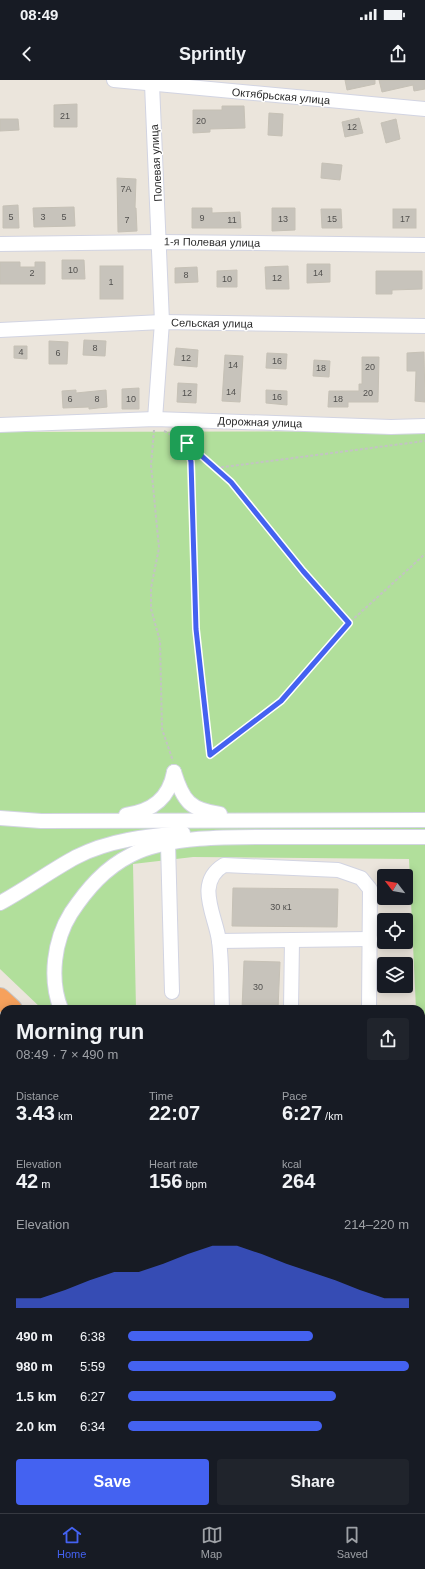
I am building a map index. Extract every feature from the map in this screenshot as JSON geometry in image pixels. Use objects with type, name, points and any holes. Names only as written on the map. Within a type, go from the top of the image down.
[{"type":"highway","points":[[0,998],[8,1005]]},
{"type":"street","name":"Октябрьская улица","points":[[114,80],[153,82],[425,109]]},
{"type":"street","name":"Полевая улица","points":[[153,82],[162,322],[154,422]]},
{"type":"street","name":"1-я Полевая улица","points":[[0,244],[160,242],[425,245]]},
{"type":"street","name":"Сельская улица","points":[[0,330],[162,322],[425,326]]},
{"type":"street","name":"Дорожная улица","points":[[0,425],[154,422],[391,427],[425,426]]},
{"type":"street","points":[[94,820],[140,812],[151,808],[160,801],[167,792],[172,783],[174,772]]},
{"type":"street","points":[[174,772],[183,796],[196,808],[205,812],[270,820]]},
{"type":"street","points":[[0,818],[41,821]]},
{"type":"street","points":[[0,824],[41,821],[94,820],[425,820]]},
{"type":"street","points":[[0,903],[77,857],[119,842],[147,836],[188,833],[225,837],[425,837]]},
{"type":"street","points":[[60,1005],[56,988],[56,956],[60,937],[67,920],[94,882],[115,864],[148,848],[225,837]]},
{"type":"street","points":[[168,844],[172,992]]},
{"type":"street","points":[[222,1005],[219,940],[209,903],[210,882],[214,871],[224,865],[338,870],[361,878],[370,889],[369,1005]]},
{"type":"street","points":[[219,940],[370,939]]},
{"type":"street","points":[[291,1005],[292,940]]},
{"type":"path","points":[[174,772],[172,758],[162,730],[160,641],[151,609],[151,588],[159,548],[151,465],[154,422],[187,443],[231,482],[303,571],[349,623]]},
{"type":"path","points":[[216,468],[425,441]]},
{"type":"path","points":[[187,443],[191,462],[196,629],[210,755],[281,701],[349,623],[425,554]]},
{"type":"green space","points":[[425,431],[425,1005],[416,1005],[413,913],[412,913],[411,905],[413,905],[413,869],[409,869],[409,859],[193,857],[133,864],[136,1005],[38,1005],[0,969],[0,432]]},
{"type":"building","points":[[345,80],[375,80],[375,84],[347,90]]},
{"type":"building","points":[[379,80],[425,80],[425,89],[414,91],[413,85],[382,92]]},
{"type":"building","points":[[77,104],[77,127],[54,127],[54,105]]},
{"type":"building","points":[[222,106],[244,106],[245,128],[210,129],[210,132],[193,133],[193,110],[222,110]]},
{"type":"building","points":[[269,113],[283,114],[282,136],[268,135]]},
{"type":"building","points":[[359,118],[363,133],[345,137],[342,122]]},
{"type":"building","points":[[0,119],[18,119],[19,130],[0,131]]},
{"type":"building","points":[[396,119],[400,139],[386,143],[381,123]]},
{"type":"building","points":[[322,163],[342,165],[340,180],[321,178]]},
{"type":"building","points":[[117,178],[136,179],[135,208],[137,231],[118,232]]},
{"type":"building","points":[[18,205],[19,228],[3,228],[3,206]]},
{"type":"building","points":[[74,207],[75,226],[34,227],[33,208]]},
{"type":"building","points":[[192,208],[212,208],[212,213],[240,212],[241,228],[192,228]]},
{"type":"building","points":[[272,208],[295,208],[295,230],[272,231]]},
{"type":"building","points":[[321,209],[341,209],[342,228],[322,228]]},
{"type":"building","points":[[393,209],[416,209],[416,228],[393,228]]},
{"type":"building","points":[[62,260],[84,260],[85,279],[62,279]]},
{"type":"building","points":[[0,262],[20,262],[20,267],[35,267],[35,262],[45,262],[45,284],[0,284]]},
{"type":"building","points":[[307,264],[330,264],[330,282],[307,283]]},
{"type":"building","points":[[100,266],[123,266],[123,299],[100,299]]},
{"type":"building","points":[[288,266],[289,289],[266,289],[265,267]]},
{"type":"building","points":[[197,267],[198,282],[175,283],[175,268]]},
{"type":"building","points":[[237,270],[237,287],[217,287],[217,271]]},
{"type":"building","points":[[376,271],[422,271],[422,289],[392,290],[392,294],[376,294]]},
{"type":"building","points":[[84,340],[106,341],[105,356],[83,355]]},
{"type":"building","points":[[49,341],[68,342],[67,364],[49,364]]},
{"type":"building","points":[[14,346],[27,346],[27,359],[14,358]]},
{"type":"building","points":[[176,348],[198,350],[197,367],[174,365]]},
{"type":"building","points":[[424,352],[425,402],[415,401],[416,371],[407,371],[407,353]]},
{"type":"building","points":[[267,353],[287,354],[286,369],[266,368]]},
{"type":"building","points":[[225,355],[243,356],[240,402],[222,401]]},
{"type":"building","points":[[362,357],[379,357],[378,402],[348,402],[348,407],[328,407],[329,391],[359,391],[359,384],[362,384]]},
{"type":"building","points":[[314,360],[330,361],[329,377],[313,376]]},
{"type":"building","points":[[178,383],[197,384],[196,403],[177,402]]},
{"type":"building","points":[[139,388],[139,409],[122,409],[122,389]]},
{"type":"building","points":[[76,390],[76,393],[106,390],[107,407],[89,409],[89,407],[63,408],[62,391]]},
{"type":"building","points":[[266,390],[287,391],[287,405],[266,403]]},
{"type":"building","points":[[233,888],[338,889],[337,927],[232,926]]},
{"type":"building","points":[[244,961],[280,962],[278,1005],[242,1005]]},
{"type":"route","points":[[187,443],[231,482],[303,571],[349,623],[281,701],[210,755],[196,629],[191,462],[187,443]]}]
